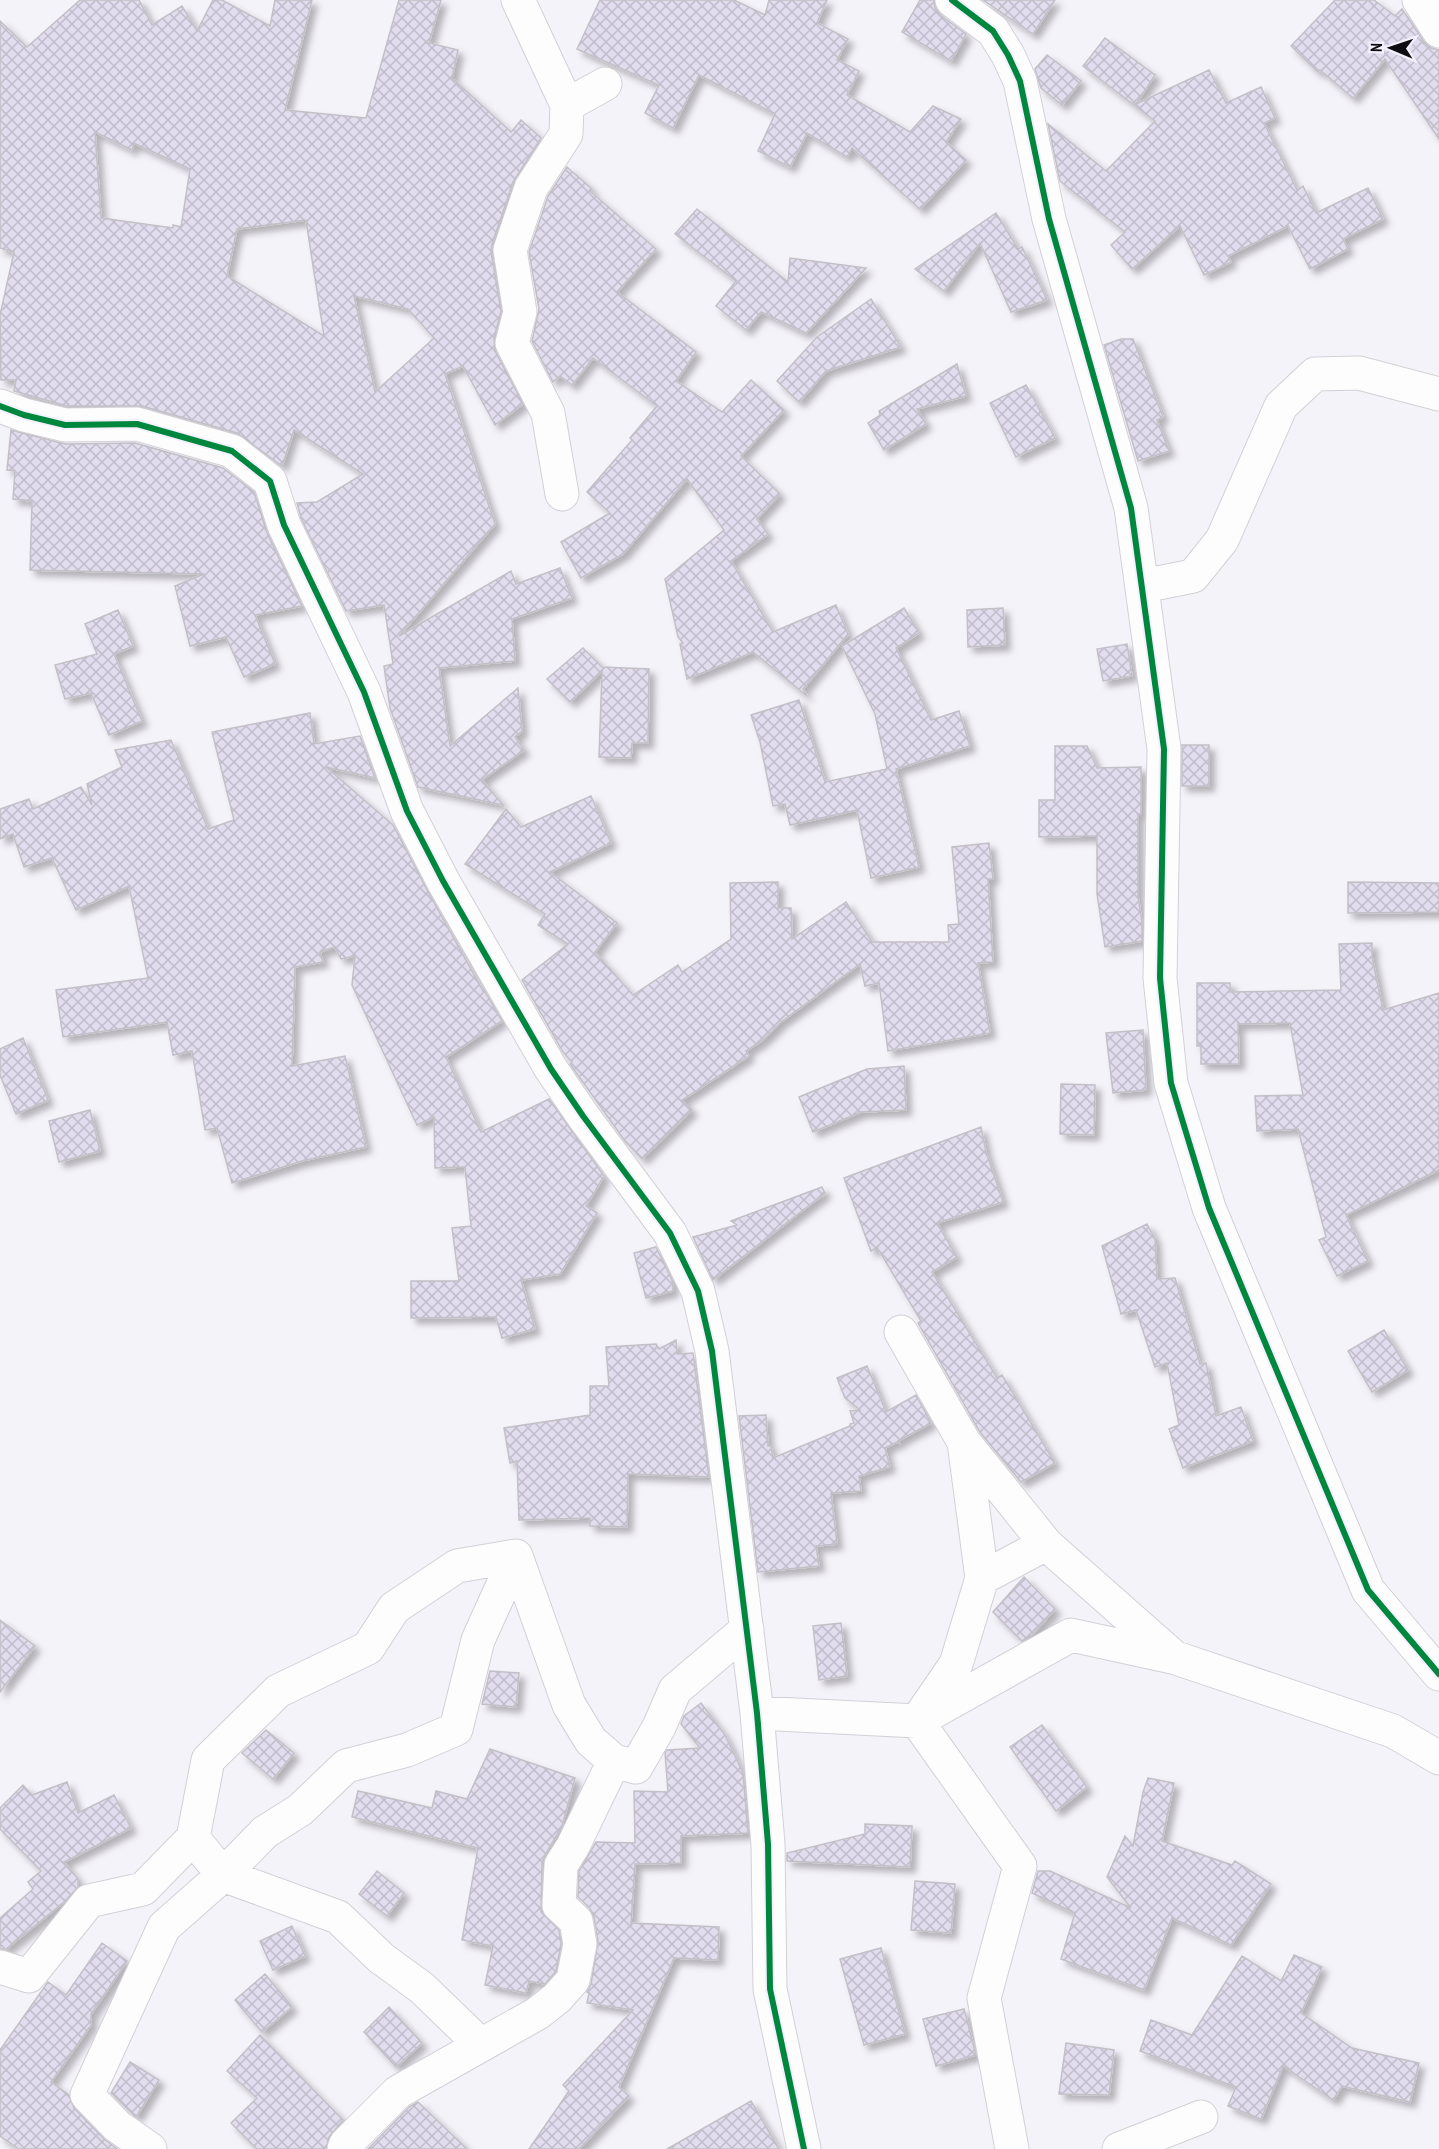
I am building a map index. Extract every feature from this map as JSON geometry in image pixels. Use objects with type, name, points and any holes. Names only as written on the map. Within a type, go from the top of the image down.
[{"type":"street","points":[[518,0],[567,105],[567,134],[531,188],[510,250],[520,312],[512,343],[548,413],[562,494]]},
{"type":"street","points":[[952,0],[993,32],[1008,55],[1020,81],[1049,219],[1131,508],[1164,749],[1160,978],[1171,1083],[1209,1208],[1368,1590],[1439,1674]]},
{"type":"street","points":[[1419,0],[1439,31]]},
{"type":"street","points":[[567,105],[605,84]]},
{"type":"street","points":[[1143,586],[1193,576],[1222,540],[1281,406],[1315,374],[1359,373],[1439,394]]},
{"type":"street","points":[[0,406],[24,416],[65,425],[137,424],[232,451],[270,481],[284,525],[364,692],[407,811],[443,881],[551,1069],[670,1233],[698,1291],[712,1351],[757,1713],[768,1844],[770,1989],[804,2149]]},
{"type":"street","points":[[901,1332],[964,1443],[1046,1544],[1176,1659]]},
{"type":"street","points":[[917,1721],[956,1664],[982,1578],[964,1443]]},
{"type":"street","points":[[982,1578],[1046,1544]]},
{"type":"street","points":[[516,1556],[569,1705],[591,1741],[614,1761],[636,1767],[659,1727],[675,1690],[747,1629]]},
{"type":"street","points":[[0,1967],[28,1976],[89,1901],[143,1889],[194,1838],[208,1760],[278,1691],[368,1648],[394,1608],[457,1566],[516,1556]]},
{"type":"street","points":[[150,2149],[117,2126],[87,2095],[164,1927],[223,1875],[265,1832],[300,1810],[346,1766],[407,1750],[456,1729],[477,1640],[516,1556]]},
{"type":"street","points":[[757,1713],[917,1721],[1071,1635],[1176,1659],[1393,1731],[1439,1758]]},
{"type":"street","points":[[917,1721],[1020,1866],[984,1998],[1012,2149]]},
{"type":"street","points":[[344,2149],[346,2144],[398,2092],[538,2013],[557,1998],[573,1980],[580,1944],[576,1921],[559,1905],[561,1865],[573,1846],[614,1761]]},
{"type":"street","points":[[194,1838],[223,1875],[338,1917],[381,1958],[422,1988],[481,2045]]},
{"type":"street","points":[[1119,2149],[1201,2117]]},
{"type":"building","points":[[80,0],[139,0],[152,25],[182,6],[197,31],[213,0],[222,0],[270,26],[275,0],[312,0],[285,110],[366,118],[399,0],[441,0],[429,43],[458,50],[452,78],[511,132],[521,120],[541,138],[513,182],[491,252],[501,311],[494,338],[495,351],[523,404],[495,425],[463,366],[445,374],[495,524],[399,636],[511,571],[516,584],[560,568],[572,598],[512,619],[515,661],[439,668],[450,746],[518,688],[522,731],[515,737],[524,750],[482,780],[503,805],[418,787],[390,708],[384,666],[393,664],[384,605],[346,611],[301,518],[297,503],[317,502],[363,474],[294,430],[282,466],[237,433],[142,406],[67,406],[14,391],[16,380],[1,380],[0,315],[14,252],[0,248],[0,21],[27,47]],"holes":[[[95,132],[132,150],[134,143],[190,169],[181,227],[173,225],[173,228],[101,218]],[[306,220],[324,336],[227,276],[237,229]],[[354,296],[408,309],[434,338],[375,392]]]},
{"type":"building","points":[[600,0],[734,0],[765,15],[769,0],[827,0],[817,23],[848,39],[837,60],[859,71],[847,95],[910,132],[933,106],[961,119],[946,142],[966,160],[920,209],[852,148],[847,157],[807,133],[790,167],[758,151],[775,114],[699,75],[673,128],[645,113],[659,85],[577,49]]},
{"type":"building","points":[[920,0],[934,0],[935,8],[940,15],[966,34],[951,61],[902,32]]},
{"type":"building","points":[[983,0],[1055,0],[1033,34]]},
{"type":"building","points":[[1335,0],[1374,0],[1395,16],[1402,9],[1424,42],[1431,48],[1439,50],[1439,139],[1385,59],[1353,98],[1320,70],[1318,72],[1291,46]]},
{"type":"building","points":[[1105,38],[1155,75],[1136,104],[1209,70],[1226,103],[1261,87],[1275,118],[1264,123],[1297,190],[1303,186],[1316,213],[1368,188],[1383,219],[1343,239],[1348,249],[1310,269],[1288,226],[1228,256],[1231,262],[1204,275],[1180,226],[1132,269],[1111,245],[1125,232],[1060,181],[1048,124],[1106,171],[1155,121],[1083,66]]},
{"type":"building","points":[[1047,55],[1081,81],[1062,105],[1041,88],[1035,69]]},
{"type":"building","points":[[567,167],[592,189],[590,191],[656,249],[617,292],[696,352],[676,381],[722,412],[751,380],[784,410],[741,456],[780,494],[757,519],[768,534],[731,561],[773,632],[836,605],[848,634],[803,689],[807,696],[753,652],[687,679],[680,644],[683,643],[678,637],[665,579],[724,530],[687,479],[623,554],[581,578],[561,542],[610,513],[587,492],[632,440],[630,438],[657,406],[593,358],[572,385],[560,376],[553,382],[532,341],[539,309],[529,252],[548,196]]},
{"type":"building","points":[[697,209],[788,282],[790,258],[866,268],[806,333],[761,312],[746,330],[716,306],[736,281],[675,234]]},
{"type":"building","points":[[996,213],[1018,249],[1022,247],[1047,300],[1011,312],[980,243],[944,291],[915,269]]},
{"type":"building","points":[[871,299],[901,347],[826,371],[799,402],[777,381],[817,337]]},
{"type":"building","points":[[1121,339],[1133,339],[1163,417],[1157,420],[1169,451],[1138,461],[1104,345]]},
{"type":"building","points":[[957,364],[966,396],[917,409],[926,424],[884,450],[868,423],[880,415],[879,411]]},
{"type":"building","points":[[1026,385],[1055,438],[1016,457],[990,403]]},
{"type":"building","points":[[11,430],[65,444],[135,443],[223,468],[254,492],[267,533],[302,606],[255,615],[275,664],[244,677],[226,637],[190,646],[175,586],[204,574],[30,570],[32,501],[13,499],[15,471],[7,470]]},
{"type":"building","points":[[904,608],[919,633],[896,648],[931,720],[959,711],[970,746],[896,769],[919,867],[871,878],[857,810],[790,825],[785,804],[773,806],[760,742],[751,715],[799,700],[825,782],[887,769],[875,714],[842,646]]},
{"type":"building","points":[[1003,608],[1005,645],[968,647],[967,610]]},
{"type":"building","points":[[118,610],[133,646],[114,654],[142,721],[109,735],[91,693],[65,699],[55,665],[97,654],[85,624]]},
{"type":"building","points":[[1127,644],[1132,676],[1103,681],[1097,649]]},
{"type":"building","points":[[583,648],[602,667],[649,669],[648,743],[632,743],[631,758],[599,757],[602,671],[570,702],[547,679]]},
{"type":"building","points":[[310,713],[314,744],[360,736],[375,778],[326,767],[393,825],[483,991],[502,1021],[446,1057],[481,1132],[549,1099],[604,1176],[586,1206],[597,1213],[560,1274],[521,1280],[535,1329],[502,1338],[496,1317],[411,1318],[411,1281],[459,1281],[452,1228],[471,1226],[465,1167],[435,1168],[434,1117],[417,1125],[352,985],[355,956],[341,959],[335,947],[320,952],[323,962],[295,967],[292,1066],[345,1056],[366,1147],[302,1161],[232,1183],[217,1128],[205,1130],[192,1051],[173,1055],[167,1022],[63,1037],[56,990],[148,978],[129,886],[76,910],[52,858],[24,867],[13,834],[0,839],[0,809],[29,799],[33,809],[81,787],[92,805],[87,784],[122,767],[115,750],[171,740],[208,829],[234,820],[212,732]]},
{"type":"building","points":[[1182,745],[1209,745],[1209,786],[1182,786]]},
{"type":"building","points":[[1055,746],[1087,746],[1097,768],[1141,767],[1141,814],[1138,814],[1138,896],[1142,941],[1105,947],[1097,894],[1097,836],[1039,837],[1039,800],[1055,800]]},
{"type":"building","points":[[591,796],[611,843],[550,872],[617,923],[595,952],[633,995],[678,965],[682,972],[731,939],[730,883],[778,882],[778,908],[791,908],[792,939],[846,902],[872,942],[949,942],[948,925],[959,924],[952,847],[989,843],[993,879],[988,879],[993,962],[978,963],[990,1033],[888,1051],[879,983],[865,986],[860,964],[781,1022],[763,1040],[746,1051],[749,1056],[682,1100],[692,1110],[642,1159],[625,1141],[570,1064],[572,1062],[563,1052],[522,980],[568,944],[538,925],[545,914],[465,864],[506,809],[521,827]]},
{"type":"building","points":[[1348,882],[1439,883],[1439,912],[1348,913]]},
{"type":"building","points":[[1372,943],[1372,957],[1383,1010],[1439,993],[1439,1170],[1346,1215],[1368,1261],[1337,1276],[1319,1240],[1326,1237],[1298,1129],[1257,1131],[1255,1096],[1303,1095],[1290,1023],[1238,1024],[1239,1064],[1201,1064],[1201,1046],[1197,1046],[1197,983],[1230,983],[1230,992],[1341,990],[1339,944]]},
{"type":"building","points":[[1143,1030],[1146,1090],[1113,1093],[1106,1033]]},
{"type":"building","points":[[23,1038],[48,1100],[16,1114],[0,1075],[0,1049]]},
{"type":"building","points":[[904,1066],[906,1110],[861,1112],[813,1132],[799,1097],[867,1069]]},
{"type":"building","points":[[1061,1084],[1095,1085],[1094,1135],[1060,1134]]},
{"type":"building","points":[[90,1110],[100,1151],[59,1162],[49,1121]]},
{"type":"building","points":[[981,1127],[986,1152],[1003,1202],[937,1223],[957,1257],[932,1272],[997,1378],[1002,1375],[1055,1463],[1021,1482],[980,1432],[918,1323],[921,1321],[877,1247],[871,1251],[844,1178]]},
{"type":"building","points":[[822,1187],[825,1193],[713,1280],[693,1237],[737,1225],[731,1221]]},
{"type":"building","points":[[1147,1224],[1155,1239],[1157,1279],[1175,1278],[1200,1364],[1206,1363],[1216,1416],[1241,1407],[1253,1441],[1183,1468],[1169,1429],[1179,1425],[1167,1363],[1155,1367],[1136,1310],[1121,1314],[1102,1246]]},
{"type":"building","points":[[656,1247],[672,1280],[673,1291],[646,1298],[634,1253]]},
{"type":"building","points":[[1384,1330],[1408,1370],[1372,1392],[1348,1351]]},
{"type":"building","points":[[676,1340],[677,1354],[693,1353],[709,1477],[628,1474],[627,1527],[590,1526],[590,1518],[519,1520],[517,1461],[510,1463],[504,1428],[590,1415],[590,1386],[609,1386],[606,1347],[656,1344],[659,1349]]},
{"type":"building","points":[[867,1366],[886,1412],[916,1395],[931,1423],[898,1441],[899,1443],[885,1448],[890,1467],[859,1476],[861,1491],[831,1493],[837,1544],[816,1546],[819,1566],[758,1572],[739,1416],[766,1415],[768,1446],[771,1446],[773,1458],[854,1423],[850,1411],[860,1410],[845,1398],[837,1378]]},
{"type":"building","points":[[1024,1577],[1055,1609],[1032,1635],[1022,1641],[993,1612]]},
{"type":"building","points":[[0,1620],[35,1646],[0,1692]]},
{"type":"building","points":[[841,1623],[847,1676],[819,1680],[813,1626]]},
{"type":"building","points":[[490,1671],[519,1673],[516,1707],[482,1704]]},
{"type":"building","points":[[701,1703],[725,1735],[743,1773],[748,1833],[681,1836],[681,1863],[635,1864],[631,1923],[719,1927],[718,1960],[674,1958],[619,2087],[629,2096],[579,2149],[529,2149],[569,2091],[563,2085],[633,2010],[587,2003],[589,1993],[587,1992],[591,1984],[598,1941],[594,1917],[589,1907],[578,1897],[579,1871],[596,1842],[635,1843],[634,1791],[668,1792],[665,1753],[667,1750],[700,1748],[681,1724],[684,1716]]},
{"type":"building","points":[[1042,1725],[1087,1787],[1056,1811],[1010,1747]]},
{"type":"building","points":[[266,1730],[294,1753],[273,1779],[242,1753]]},
{"type":"building","points":[[490,1749],[575,1778],[562,1826],[542,1864],[541,1912],[559,1930],[561,1944],[556,1971],[545,1984],[529,1981],[526,1993],[485,1985],[493,1946],[462,1940],[478,1848],[352,1817],[358,1791],[432,1808],[436,1791],[467,1799]]},
{"type":"building","points":[[1148,1778],[1174,1783],[1162,1841],[1232,1865],[1235,1861],[1271,1884],[1231,1945],[1172,1918],[1144,1990],[1061,1959],[1075,1913],[1032,1893],[1038,1871],[1050,1871],[1131,1908],[1107,1877],[1125,1836],[1133,1846],[1143,1792]]},
{"type":"building","points":[[67,1782],[78,1813],[114,1795],[131,1828],[64,1862],[78,1879],[78,1887],[64,1902],[6,1949],[0,1949],[0,1918],[33,1889],[28,1882],[41,1871],[0,1829],[0,1808],[23,1785],[32,1795]]},
{"type":"building","points":[[865,1824],[912,1826],[910,1867],[787,1861],[787,1853],[865,1834]]},
{"type":"building","points":[[377,1871],[404,1893],[387,1916],[359,1894]]},
{"type":"building","points":[[915,1881],[955,1884],[951,1933],[911,1930]]},
{"type":"building","points":[[292,1926],[305,1956],[273,1970],[260,1941]]},
{"type":"building","points":[[102,1943],[127,1961],[91,2014],[91,2025],[51,2082],[69,2095],[74,2108],[117,2149],[19,2149],[0,2136],[0,2050],[48,1982],[66,1995]]},
{"type":"building","points":[[881,1948],[905,2034],[864,2045],[840,1959]]},
{"type":"building","points":[[1294,1955],[1322,1967],[1301,2013],[1352,2048],[1419,2063],[1410,2102],[1342,2086],[1333,2100],[1283,2066],[1261,2119],[1228,2106],[1236,2087],[1140,2051],[1151,2020],[1192,2035],[1242,1956],[1281,1981]]},
{"type":"building","points":[[265,1974],[292,2007],[262,2032],[235,2000]]},
{"type":"building","points":[[389,2007],[422,2043],[396,2067],[364,2032]]},
{"type":"building","points":[[964,2009],[976,2055],[936,2066],[923,2019]]},
{"type":"building","points":[[260,2035],[343,2120],[329,2137],[326,2149],[257,2149],[231,2123],[257,2098],[227,2071]]},
{"type":"building","points":[[1066,2043],[1114,2050],[1109,2095],[1059,2094]]},
{"type":"building","points":[[130,2062],[159,2080],[136,2117],[111,2093]]},
{"type":"building","points":[[751,2101],[779,2149],[667,2149]]},
{"type":"building","points":[[418,2102],[467,2149],[368,2149],[409,2107]]},
{"type":"cycle path","points":[[952,0],[993,31],[1020,81],[1049,219],[1131,508],[1164,749],[1160,978],[1171,1083],[1209,1208],[1368,1590],[1439,1674]]},
{"type":"cycle path","points":[[0,406],[24,415],[65,425],[137,424],[232,451],[270,481],[284,525],[364,692],[407,811],[443,881],[551,1069],[670,1233],[698,1291],[712,1351],[757,1713],[768,1844],[770,1989],[804,2149]]}]
